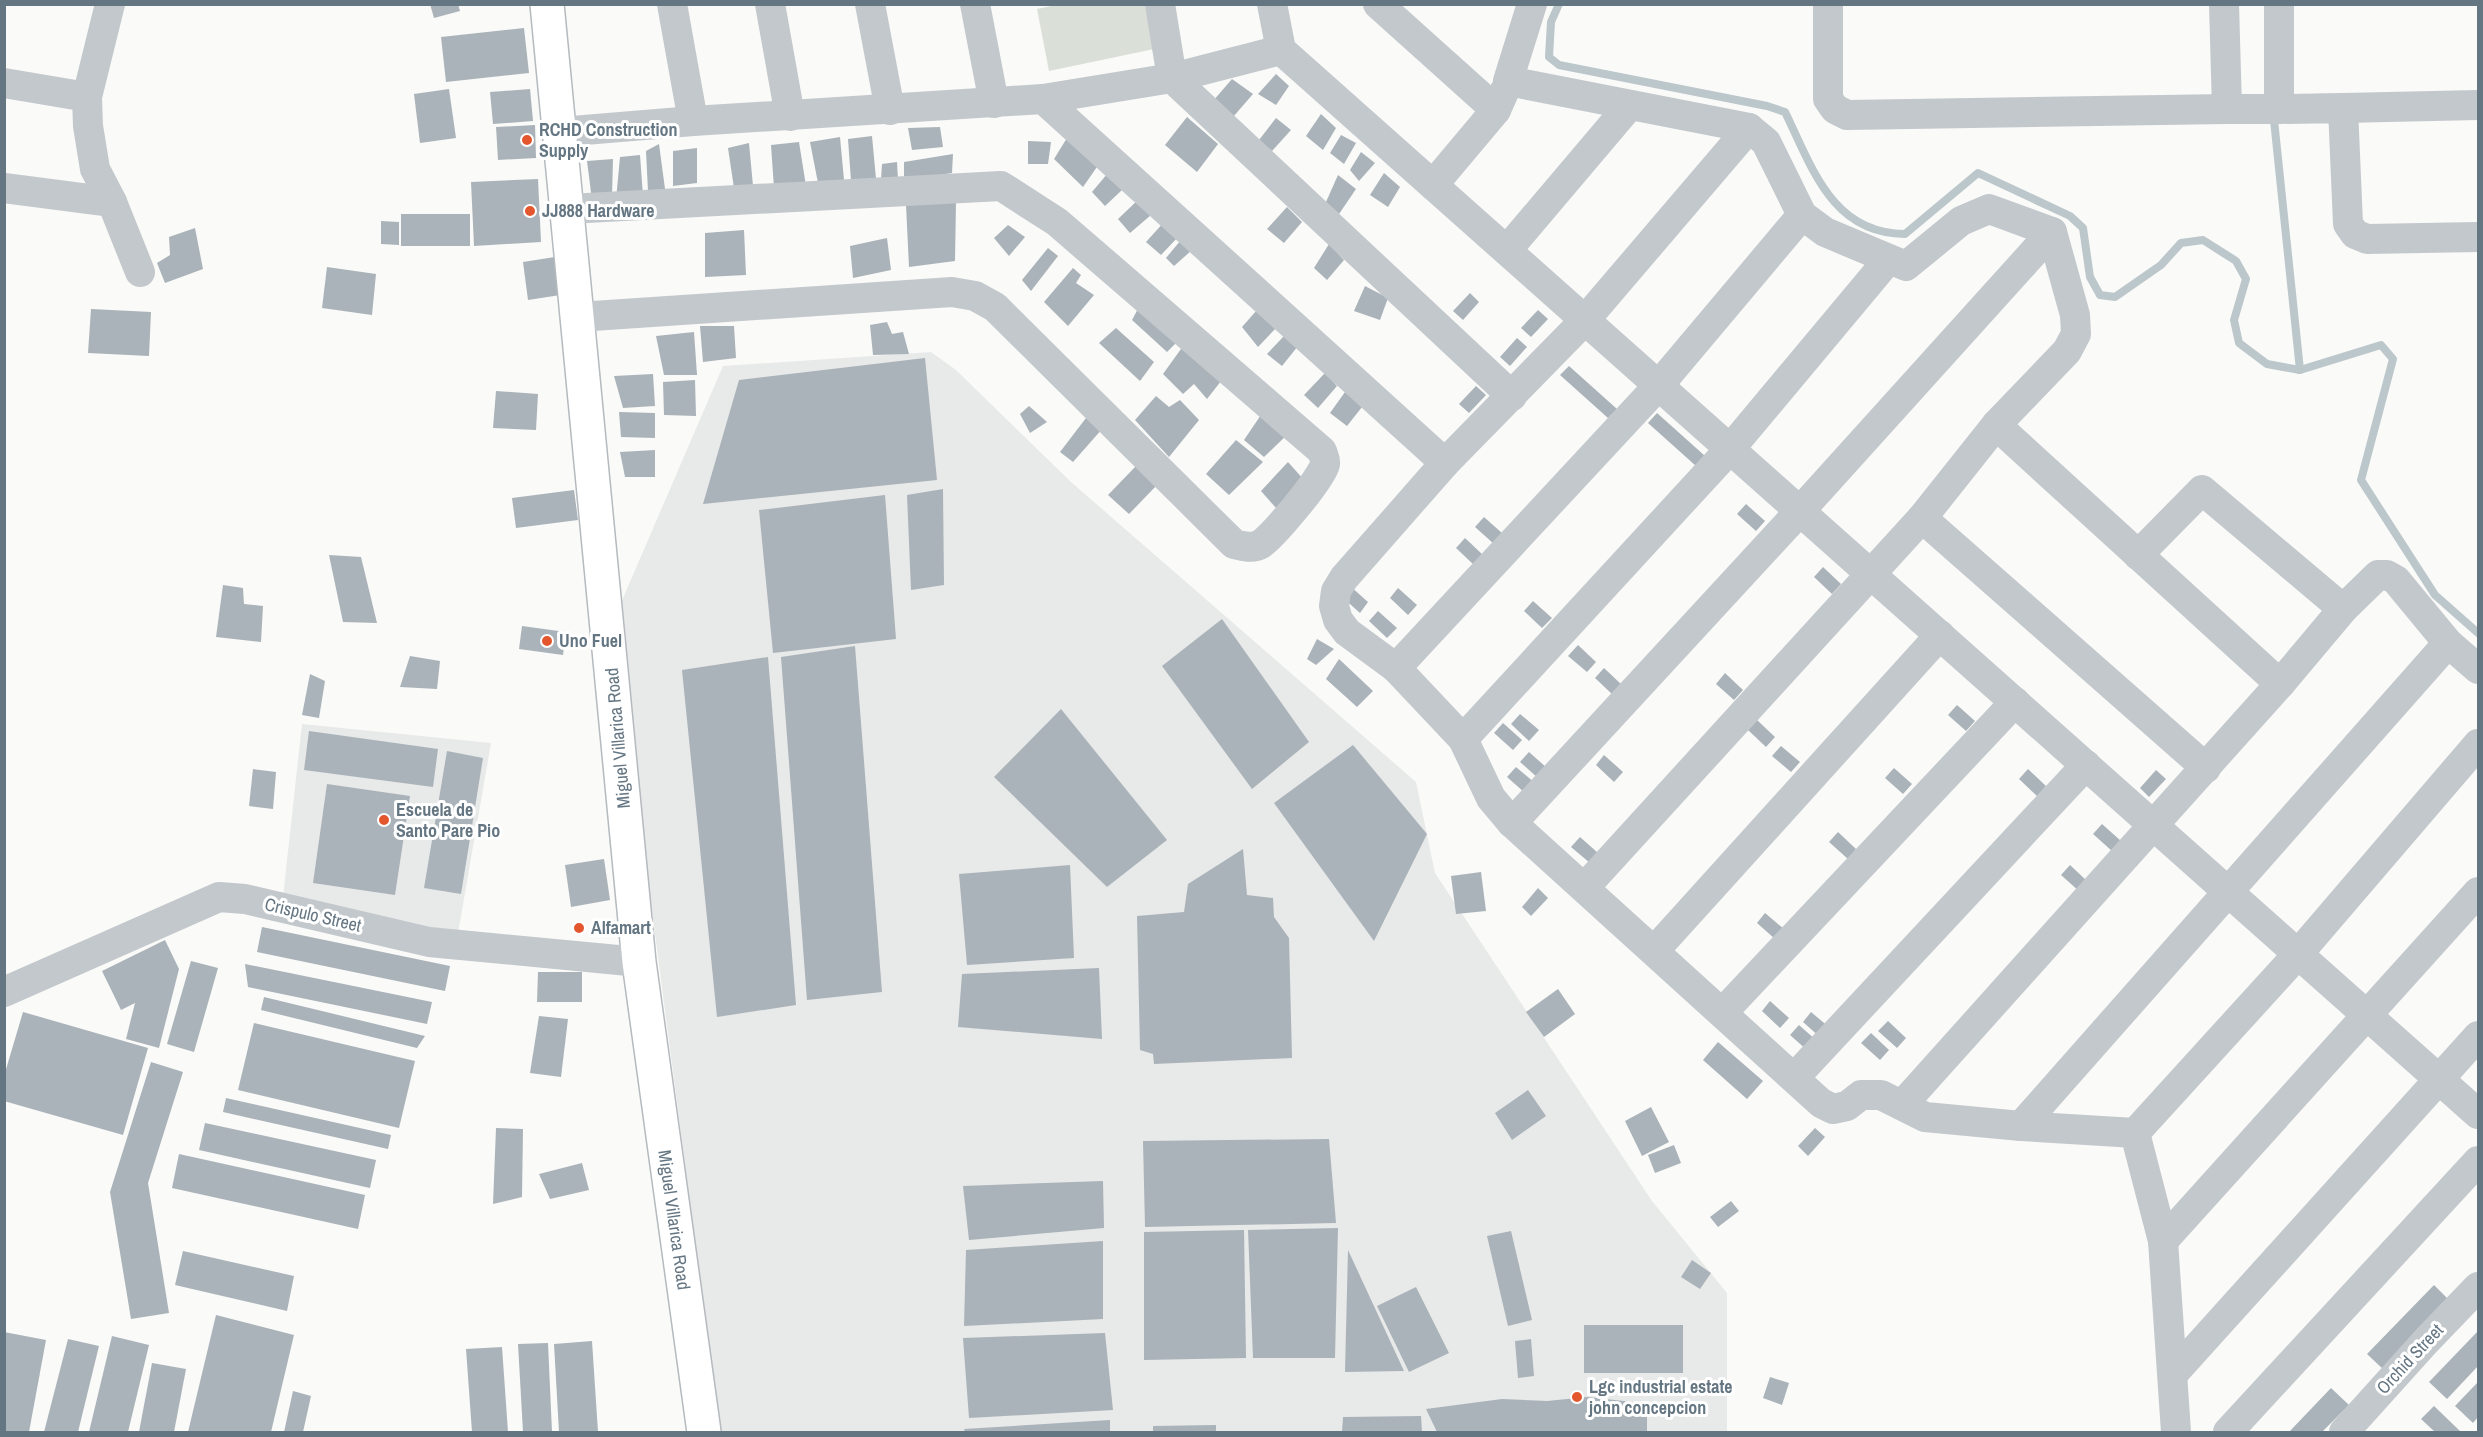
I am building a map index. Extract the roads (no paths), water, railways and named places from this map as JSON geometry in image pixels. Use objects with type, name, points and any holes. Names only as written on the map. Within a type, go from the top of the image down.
[{"type":"main road","name":"Miguel Villarica Road","points":[[548,4],[639,962],[704,1432]]},
{"type":"street","points":[[110,4],[87,97],[88,126],[95,169],[112,202],[140,272]]},
{"type":"street","points":[[672,4],[693,121]]},
{"type":"street","points":[[770,4],[790,116]]},
{"type":"street","points":[[870,4],[890,110]]},
{"type":"street","points":[[975,4],[994,103]]},
{"type":"street","points":[[1160,4],[1172,78],[1512,396]]},
{"type":"street","points":[[1272,4],[1281,50],[2478,1114]]},
{"type":"street","points":[[1378,4],[1496,110]]},
{"type":"street","points":[[1828,4],[1828,99],[1835,109],[1847,115],[2478,105]]},
{"type":"street","points":[[2224,4],[2227,109]]},
{"type":"street","points":[[2279,4],[2279,109]]},
{"type":"street","points":[[1433,185],[1496,110],[1508,81],[1528,6]]},
{"type":"street","points":[[560,132],[693,121],[1043,99],[1172,78],[1281,50]]},
{"type":"street","points":[[1508,81],[1749,128],[1766,142],[1802,215],[1825,232],[1906,266],[1961,221],[1989,209],[2052,232]]},
{"type":"street","points":[[4,82],[87,97]]},
{"type":"street","points":[[1043,99],[1445,464]]},
{"type":"street","points":[[1507,250],[1629,106]]},
{"type":"street","points":[[2343,108],[2348,224],[2355,234],[2367,239],[2478,237]]},
{"type":"street","points":[[1749,128],[1585,320],[1445,464],[1344,578],[1336,591],[1334,606],[1338,620],[1347,632],[1396,668],[1463,739],[1491,798],[1512,823],[1821,1103],[1833,1109],[1847,1106],[1861,1095],[1881,1095],[1925,1117],[2021,1126],[2135,1132]]},
{"type":"street","points":[[568,209],[1002,186],[1057,222],[1322,450],[1325,463],[1321,474],[1298,504],[1260,545],[1248,547],[1234,544],[995,307],[975,296],[952,292],[578,317]]},
{"type":"street","points":[[4,188],[112,202]]},
{"type":"street","points":[[1396,668],[1659,385],[1802,215]]},
{"type":"street","points":[[1585,887],[1869,573],[1922,518],[1996,425],[2067,351],[2076,334],[2075,315],[2052,232]]},
{"type":"street","points":[[1512,823],[1800,511],[2052,232]]},
{"type":"street","points":[[1463,739],[1730,449],[1888,260]]},
{"type":"street","points":[[1996,425],[2280,684]]},
{"type":"street","points":[[2138,555],[2202,490],[2343,609]]},
{"type":"street","points":[[1922,518],[2206,768]]},
{"type":"street","points":[[1903,1104],[2206,768],[2343,609],[2378,575],[2387,574],[2396,580],[2448,643],[2478,669]]},
{"type":"street","points":[[1654,950],[1940,635]]},
{"type":"street","points":[[2021,1126],[2448,643]]},
{"type":"street","points":[[1723,1012],[2015,702]]},
{"type":"street","points":[[2135,1132],[2298,954],[2478,744]]},
{"type":"street","points":[[1794,1078],[2086,765]]},
{"type":"street","points":[[2163,1241],[2478,892]]},
{"type":"street","name":"Crispulo Street","points":[[4,992],[219,897],[245,899],[429,942],[639,962]]},
{"type":"street","points":[[2173,1374],[2478,1036]]},
{"type":"street","points":[[2135,1132],[2163,1241],[2176,1432]]},
{"type":"street","points":[[2228,1432],[2478,1161]]},
{"type":"street","name":"Orchid Street","points":[[2344,1432],[2478,1287]]},
{"type":"waterway","points":[[1559,4],[1551,22],[1549,57],[1559,65],[1767,106],[1785,112],[1816,175],[1828,194],[1842,210],[1859,223],[1880,231],[1905,234],[1978,173],[2070,216],[2083,228],[2090,277],[2100,295],[2115,297],[2161,265],[2181,243],[2203,240],[2236,261],[2246,279],[2234,320],[2239,343],[2267,364],[2300,370],[2381,345],[2393,359],[2361,480],[2435,595],[2478,633]]},
{"type":"waterway","points":[[2274,120],[2300,370]]},
{"type":"place","name":"RCHD Construction Supply","points":[[527,140]]},
{"type":"place","name":"JJ888 Hardware","points":[[530,211]]},
{"type":"place","name":"Uno Fuel","points":[[547,641]]},
{"type":"place","name":"Escuela de Santo Pare Pio","points":[[384,820]]},
{"type":"place","name":"Alfamart","points":[[579,928]]},
{"type":"place","name":"Lgc industrial estate john concepcion","points":[[1577,1397]]}]
